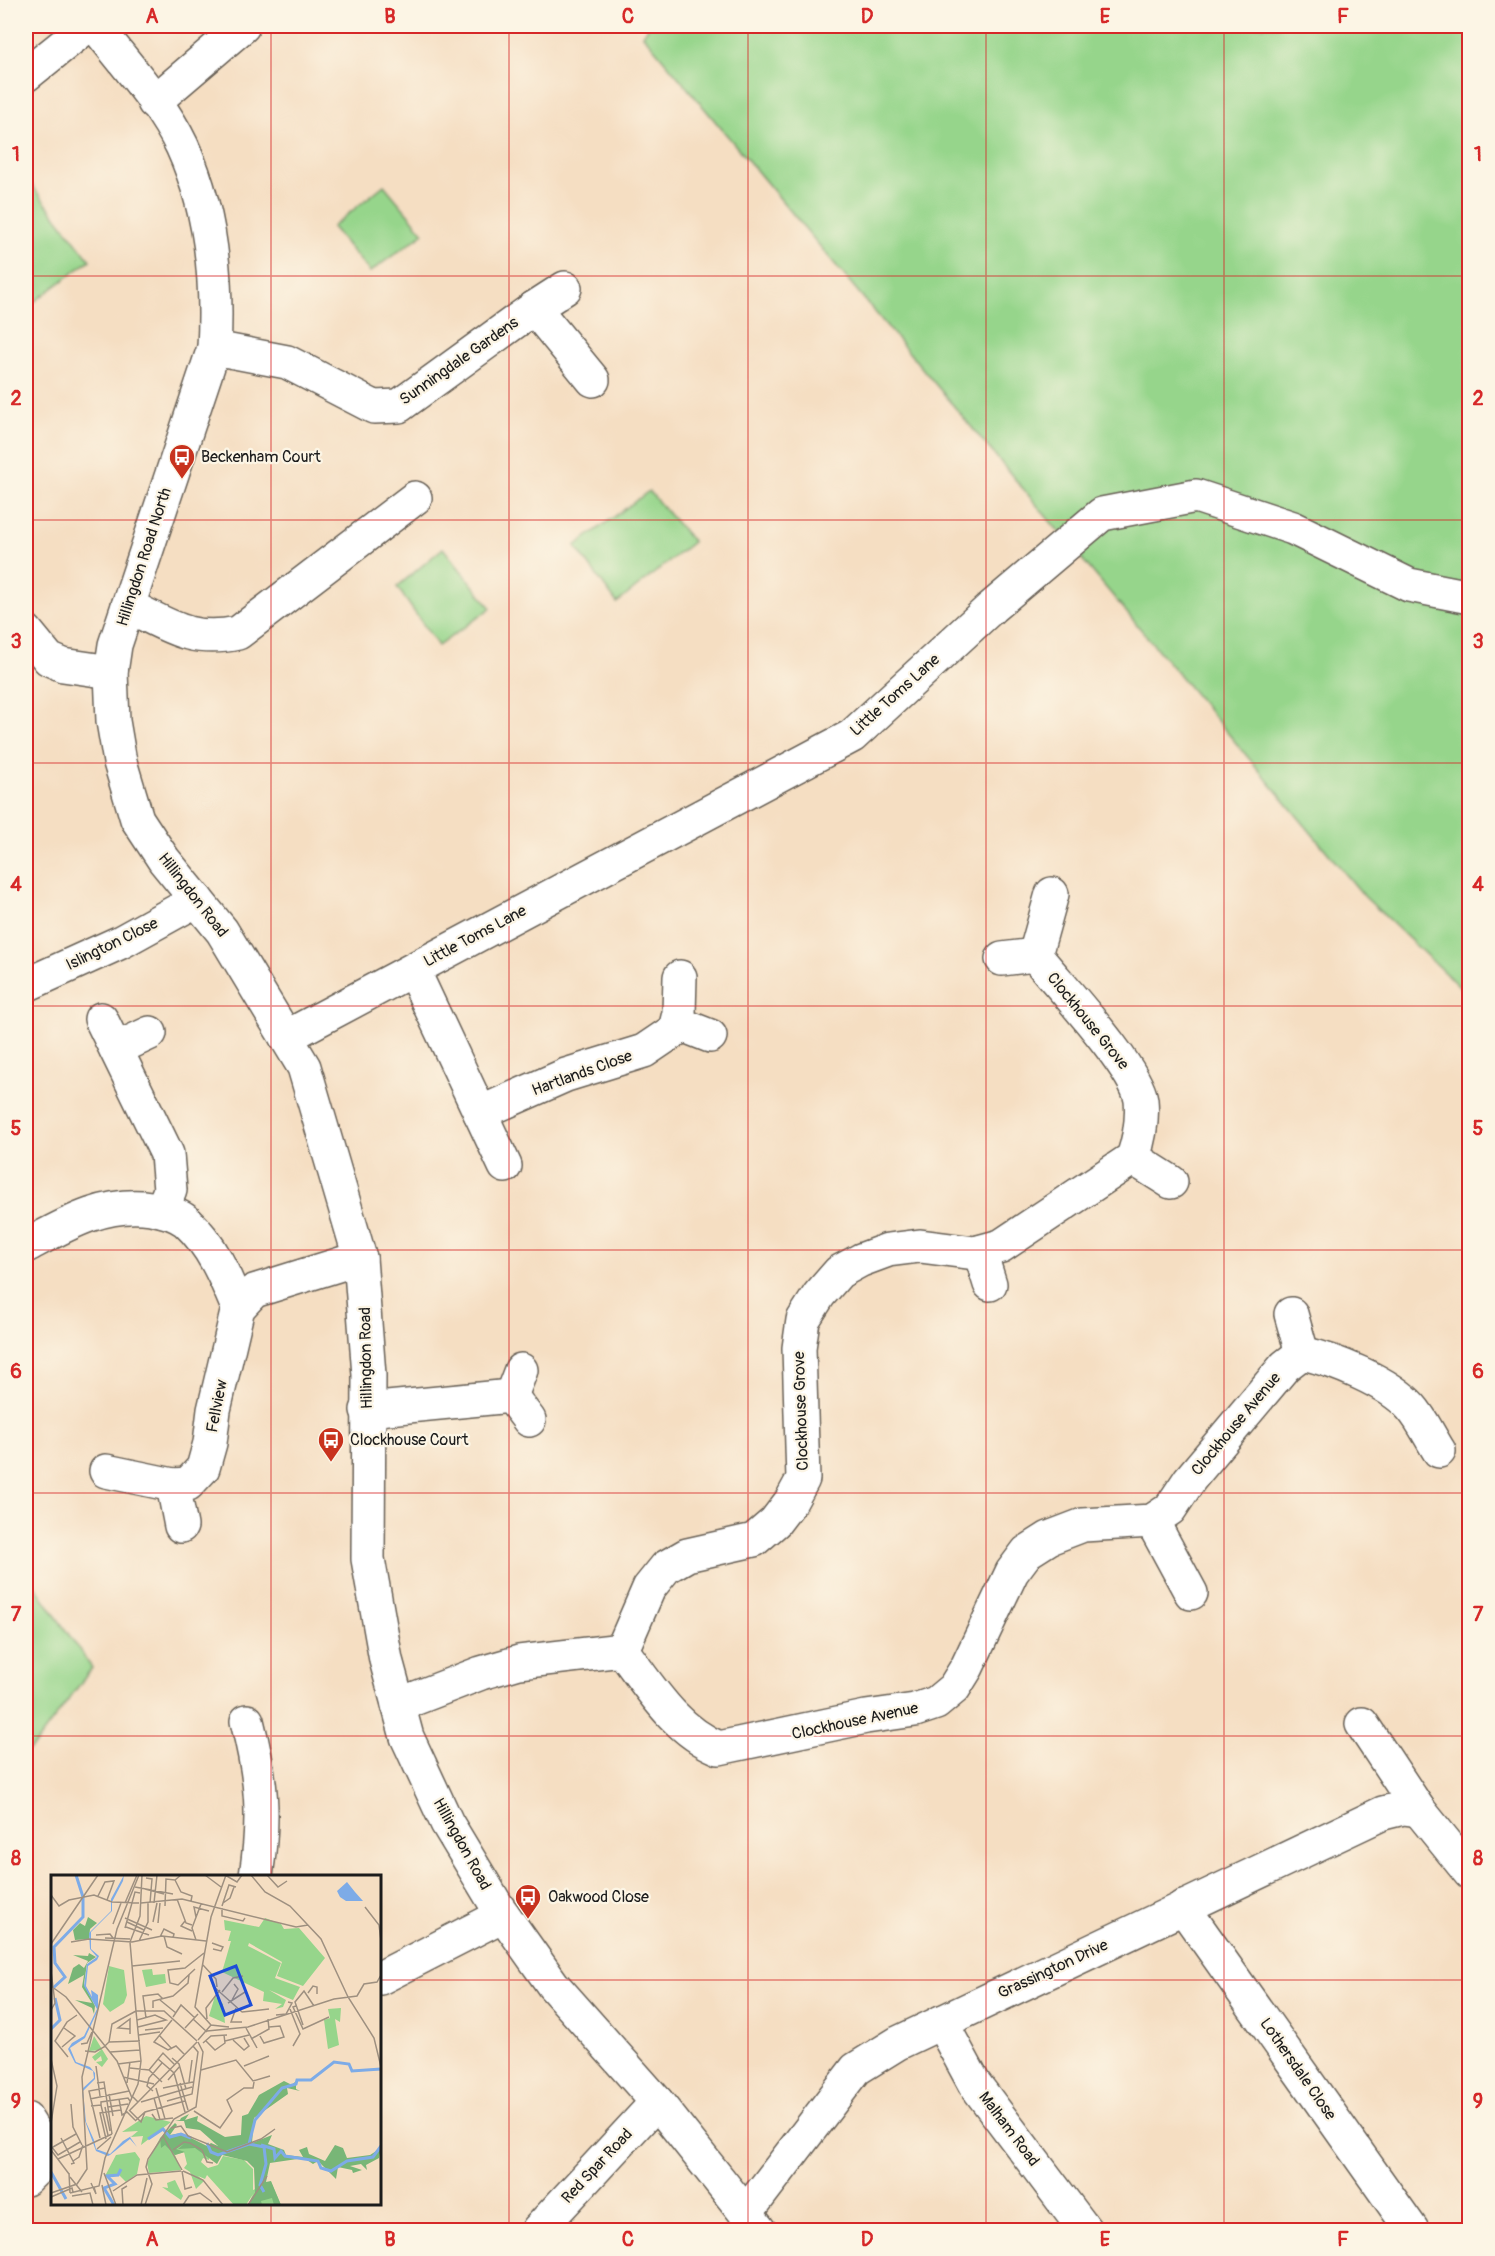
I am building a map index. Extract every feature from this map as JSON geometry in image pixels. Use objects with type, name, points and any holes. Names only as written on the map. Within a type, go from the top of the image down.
[{"type":"street","points":[[26,75],[87,26]]},
{"type":"street","name":"Hillingdon Road North","points":[[96,26],[154,102],[181,144],[200,195],[211,246],[216,300],[214,348],[115,645],[111,672]]},
{"type":"street","points":[[154,102],[243,26]]},
{"type":"street","name":"Sunningdale Gardens","points":[[214,348],[287,362],[374,407],[399,406],[565,288]]},
{"type":"street","points":[[534,308],[593,380]]},
{"type":"street","name":"Little Toms Lane","points":[[286,1037],[852,736],[992,607],[1102,514],[1196,496],[1293,528],[1409,585],[1470,597]]},
{"type":"street","points":[[128,606],[187,635],[214,638],[238,633],[415,498]]},
{"type":"street","points":[[26,631],[49,658],[63,665],[111,672]]},
{"type":"street","name":"Hillingdon Road","points":[[111,672],[113,721],[120,762],[137,819],[164,860],[222,931],[304,1067],[360,1258],[366,1320],[368,1559],[386,1660],[407,1737],[447,1822],[503,1915],[553,1985],[657,2102],[752,2222]]},
{"type":"street","name":"Clockhouse Grove","points":[[1035,956],[1052,894]]},
{"type":"street","name":"Islington Close","points":[[26,985],[121,942],[197,900]]},
{"type":"street","name":"Clockhouse Grove","points":[[1002,959],[1035,956]]},
{"type":"street","name":"Clockhouse Grove","points":[[622,1650],[649,1588],[666,1567],[687,1556],[754,1540],[775,1522],[791,1501],[803,1479],[799,1348],[803,1320],[819,1295],[839,1272],[861,1260],[888,1250],[920,1246],[980,1252],[1001,1246],[1132,1158],[1140,1136],[1140,1099],[1130,1071],[1035,956]]},
{"type":"street","points":[[413,969],[505,1166]]},
{"type":"street","points":[[680,977],[677,1023],[710,1036]]},
{"type":"street","points":[[101,1019],[167,1154],[170,1190],[162,1210]]},
{"type":"street","name":"Hartlands Close","points":[[480,1113],[566,1075],[644,1051],[675,1030],[677,1023]]},
{"type":"street","points":[[116,1049],[150,1034]]},
{"type":"street","points":[[1132,1158],[1171,1182]]},
{"type":"street","points":[[26,1246],[68,1223],[104,1209],[136,1206],[162,1210],[184,1220],[206,1245],[220,1264],[238,1308],[254,1291],[360,1258]]},
{"type":"street","points":[[980,1252],[990,1284]]},
{"type":"street","name":"Fellview","points":[[173,1485],[188,1484],[203,1468],[238,1308]]},
{"type":"street","points":[[1291,1314],[1302,1353],[1326,1358],[1392,1393],[1411,1407],[1439,1451]]},
{"type":"street","name":"Clockhouse Avenue","points":[[622,1650],[677,1722],[698,1740],[719,1748],[866,1717],[915,1710],[936,1703],[954,1688],[1012,1572],[1027,1552],[1049,1538],[1083,1526],[1152,1521],[1170,1509],[1190,1479],[1285,1366],[1302,1353]]},
{"type":"street","points":[[367,1410],[520,1395]]},
{"type":"street","points":[[106,1471],[173,1485],[181,1526]]},
{"type":"street","points":[[1152,1521],[1191,1593]]},
{"type":"street","points":[[398,1705],[481,1673],[519,1662],[622,1650]]},
{"type":"street","points":[[247,1721],[259,1769],[262,1799],[262,1826],[255,1875]]},
{"type":"street","points":[[1362,1724],[1419,1810],[1470,1874]]},
{"type":"street","name":"Grassington Drive","points":[[752,2222],[856,2069],[898,2043],[1383,1813],[1403,1808],[1419,1810]]},
{"type":"street","name":"Lothersdale Close","points":[[1184,1907],[1412,2230]]},
{"type":"street","points":[[381,1977],[503,1915]]},
{"type":"street","name":"Malham Road","points":[[941,2022],[974,2083],[1085,2230]]},
{"type":"street","name":"Red Spar Road","points":[[538,2230],[657,2102]]},
{"type":"street","points":[[26,2119],[51,2154],[26,2179]]},
{"type":"green space","points":[[649,26],[1469,26],[1469,996],[1365,897],[643,35]]},
{"type":"green space","points":[[26,178],[90,260],[26,308]]},
{"type":"green space","points":[[384,185],[424,233],[370,272],[332,227]]},
{"type":"green space","points":[[649,491],[693,542],[617,603],[575,546]]},
{"type":"green space","points":[[443,548],[491,608],[438,646],[397,587]]},
{"type":"green space","points":[[26,1573],[92,1668],[34,1746],[26,1752]]},
{"type":"place","name":"Beckenham Court","points":[[182,480]]},
{"type":"place","name":"Clockhouse Court","points":[[331,1463]]},
{"type":"place","name":"Oakwood Close","points":[[528,1920]]}]
